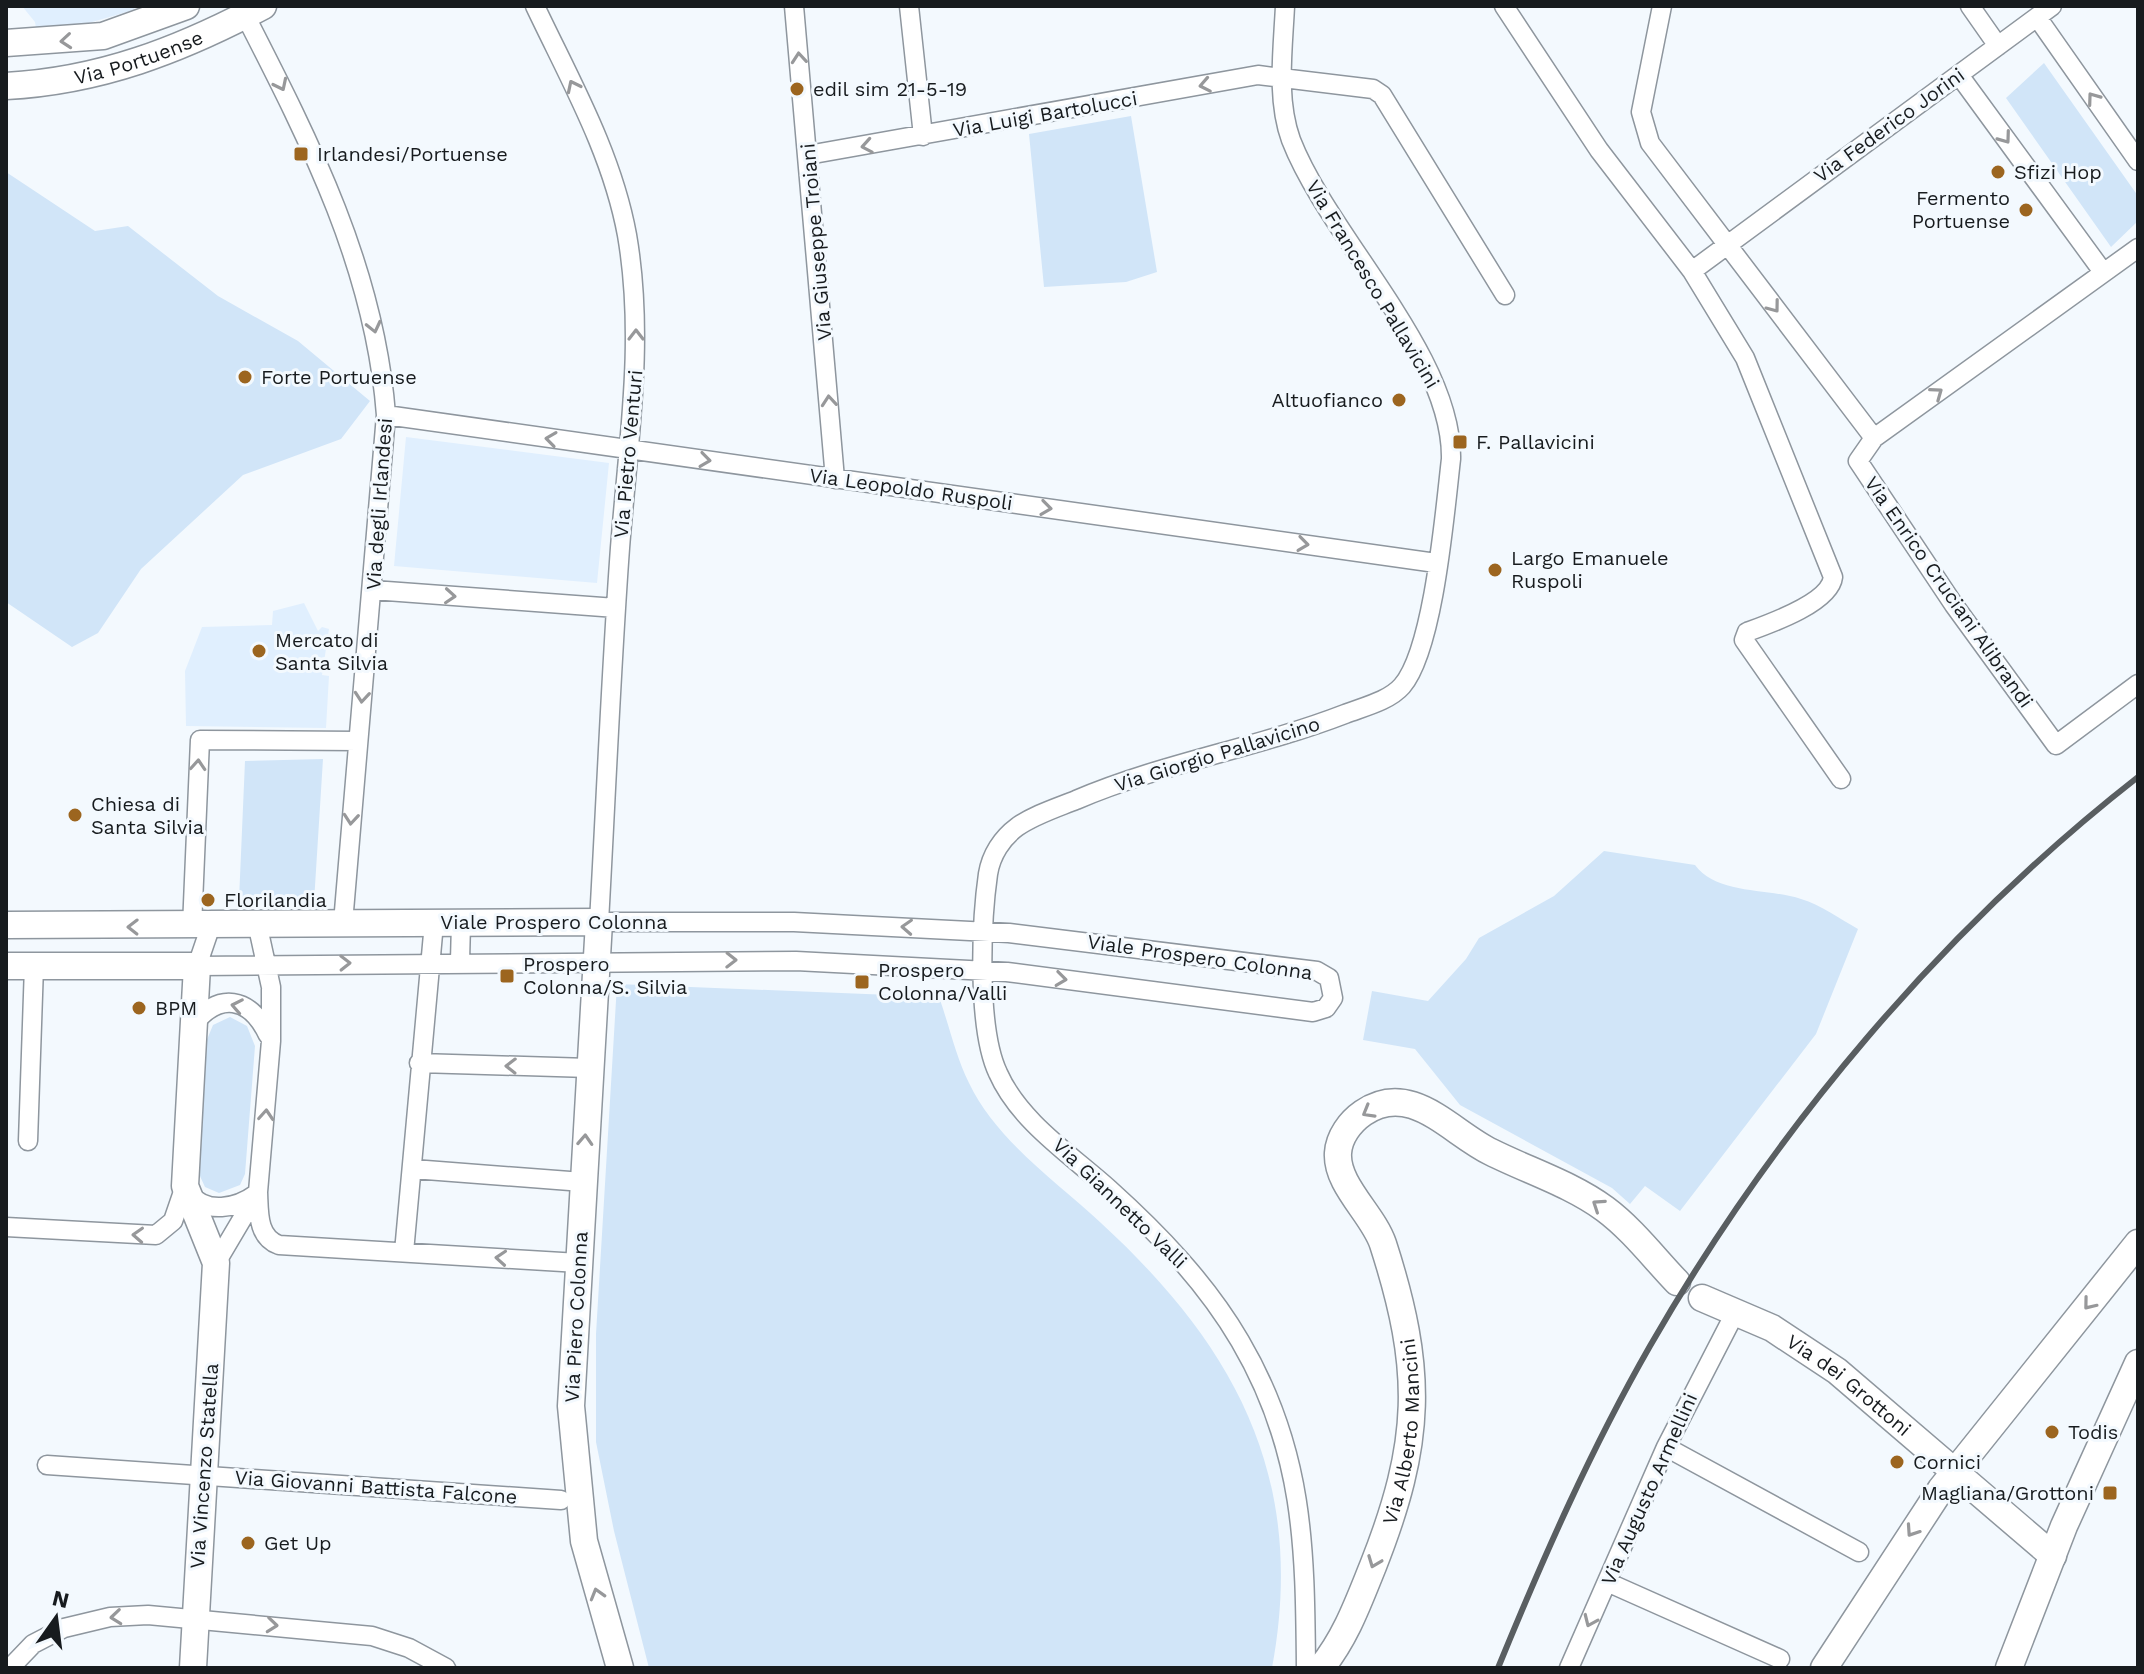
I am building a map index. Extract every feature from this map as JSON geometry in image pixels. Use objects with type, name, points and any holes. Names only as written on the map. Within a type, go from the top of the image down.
[{"type":"street","name":"Via Portuense","points":[[6,43],[83,40],[156,12],[186,6]]},
{"type":"street","name":"Via Pietro Venturi","points":[[535,6],[593,126],[612,176],[626,233],[637,320],[616,608],[599,922]]},
{"type":"street","name":"Via Giuseppe Troiani","points":[[794,6],[835,479]]},
{"type":"street","points":[[909,6],[923,136]]},
{"type":"street","name":"Via Francesco Pallavicini","points":[[1285,6],[1282,77],[1286,121],[1300,158],[1422,359],[1446,412],[1451,434],[1451,459],[1436,563]]},
{"type":"street","points":[[1504,6],[1599,150],[1692,271],[1745,358],[1833,577],[1828,589],[1792,615],[1747,632],[1744,640],[1841,779]]},
{"type":"street","points":[[1662,6],[1641,112],[1644,131],[1705,221],[1874,438],[2138,248]]},
{"type":"street","points":[[1970,6],[1998,46]]},
{"type":"street","name":"Via Portuense","points":[[6,86],[67,81],[131,66],[252,9]]},
{"type":"street","name":"Via degli Irlandesi","points":[[252,9],[346,228],[375,328],[386,415],[343,923]]},
{"type":"street","points":[[2045,12],[2138,161]]},
{"type":"street","name":"Via Federico Jorini","points":[[1726,245],[2045,12]]},
{"type":"street","name":"Via Luigi Bartolucci","points":[[808,155],[1258,75],[1359,86],[1382,95],[1505,295]]},
{"type":"street","points":[[1959,75],[2103,272]]},
{"type":"street","points":[[1692,271],[1726,245]]},
{"type":"street","name":"Via Leopoldo Ruspoli","points":[[386,415],[1436,563]]},
{"type":"street","name":"Via Enrico Cruciani Alibrandi","points":[[1874,438],[1858,461],[1954,605],[2056,745],[2138,684]]},
{"type":"street","name":"Via Giorgio Pallavicino","points":[[984,971],[990,863],[1005,838],[1026,821],[1111,785],[1317,725],[1401,688],[1426,629],[1436,563]]},
{"type":"street","points":[[373,590],[616,608]]},
{"type":"street","points":[[6,1227],[156,1235],[173,1221],[185,1186],[192,1026],[201,926],[200,740],[358,741]]},
{"type":"street","name":"Via Piero Colonna","points":[[599,922],[571,1384],[578,1501],[591,1572],[620,1668]]},
{"type":"street","name":"Viale Prospero Colonna","points":[[6,925],[794,922],[984,931],[1150,948],[1317,971],[1329,978],[1334,992],[1326,1008],[1313,1012],[984,971],[796,961],[460,961],[197,966]]},
{"type":"street","points":[[257,923],[267,965],[271,1041],[258,1192],[262,1227],[274,1243],[579,1263]]},
{"type":"street","points":[[448,923],[460,961]]},
{"type":"street","points":[[404,1252],[413,1169],[419,1063],[431,962],[448,923]]},
{"type":"street","points":[[6,966],[197,966]]},
{"type":"street","points":[[28,1141],[34,966]]},
{"type":"street","name":"Via Giannetto Valli","points":[[984,971],[989,1048],[1009,1094],[1034,1121],[1145,1222],[1193,1274],[1239,1338],[1267,1393],[1290,1454],[1301,1511],[1306,1567],[1306,1668]]},
{"type":"street","points":[[192,1026],[210,1008],[235,1003],[256,1013],[271,1041]]},
{"type":"street","points":[[419,1063],[589,1068]]},
{"type":"street","name":"Via Alberto Mancini","points":[[1321,1668],[1350,1624],[1393,1514],[1410,1449],[1414,1398],[1407,1334],[1383,1243],[1339,1164],[1340,1144],[1352,1122],[1370,1109],[1387,1103],[1405,1102],[1424,1108],[1479,1146],[1595,1202],[1677,1282]]},
{"type":"street","points":[[413,1169],[583,1182]]},
{"type":"street","points":[[185,1186],[192,1198],[214,1207],[241,1203],[258,1192]]},
{"type":"street","points":[[185,1186],[216,1263]]},
{"type":"street","points":[[216,1263],[258,1192]]},
{"type":"street","points":[[1824,1668],[1892,1561],[1955,1471],[2138,1243]]},
{"type":"street","name":"Via Vincenzo Statella","points":[[193,1668],[216,1263]]},
{"type":"street","name":"Via dei Grottoni","points":[[1702,1298],[1772,1328],[1820,1359],[2053,1556]]},
{"type":"street","name":"Via Augusto Armellini","points":[[1569,1668],[1666,1447],[1735,1313]]},
{"type":"street","points":[[2009,1668],[2053,1556],[2138,1363]]},
{"type":"street","points":[[2053,1556],[2138,1398]]},
{"type":"street","points":[[1666,1447],[1859,1552]]},
{"type":"street","name":"Via Giovanni Battista Falcone","points":[[47,1465],[561,1500]]},
{"type":"street","points":[[1607,1582],[1780,1659]]},
{"type":"street","points":[[10,1668],[33,1644],[79,1623],[128,1616],[194,1617],[372,1636],[409,1648],[446,1668]]},
{"type":"shaded area","points":[[22,6],[135,7],[134,10],[85,24],[36,28]]},
{"type":"shaded area","points":[[2044,63],[2138,196],[2138,221],[2111,247],[2006,98]]},
{"type":"shaded area","points":[[1131,116],[1157,272],[1126,282],[1044,287],[1029,134]]},
{"type":"shaded area","points":[[6,172],[95,231],[128,226],[218,296],[298,341],[370,401],[341,439],[243,475],[141,569],[98,633],[72,647],[6,602]]},
{"type":"shaded area","points":[[406,437],[609,463],[597,583],[394,566]]},
{"type":"shaded area","name":"Mercato di Santa Silvia","points":[[304,603],[318,631],[322,627],[329,629],[322,675],[329,676],[326,728],[186,726],[185,671],[202,627],[272,625],[273,611]]},
{"type":"shaded area","points":[[323,759],[314,902],[239,900],[245,761]]},
{"type":"shaded area","points":[[1604,851],[1695,865],[1716,881],[1801,899],[1858,929],[1816,1034],[1680,1211],[1645,1186],[1630,1204],[1612,1188],[1460,1105],[1415,1049],[1363,1040],[1372,991],[1428,1001],[1466,959],[1479,938],[1554,896]]},
{"type":"shaded area","points":[[617,984],[939,997],[964,1073],[981,1104],[1028,1159],[1149,1270],[1190,1319],[1224,1369],[1251,1422],[1269,1478],[1279,1537],[1280,1600],[1272,1668],[649,1668],[614,1531],[596,1442],[596,1334]]},
{"type":"shaded area","points":[[230,1017],[247,1026],[255,1046],[245,1174],[240,1185],[219,1193],[205,1187],[199,1174],[206,1042],[213,1025]]},
{"type":"railway","points":[[1498,1668],[1569,1504],[1628,1385],[1698,1266],[1751,1188],[1867,1038],[1930,968],[1996,900],[2138,777]]},
{"type":"place","name":"edil sim 21-5-19","points":[[797,89]]},
{"type":"place","name":"Irlandesi/Portuense","points":[[301,154]]},
{"type":"place","name":"Sfizi Hop","points":[[1998,172]]},
{"type":"place","name":"Fermento Portuense","points":[[2026,210]]},
{"type":"place","name":"Forte Portuense","points":[[245,377]]},
{"type":"place","name":"Altuofianco","points":[[1399,400]]},
{"type":"place","name":"F. Pallavicini","points":[[1460,442]]},
{"type":"place","name":"Largo Emanuele Ruspoli","points":[[1495,570]]},
{"type":"place","name":"Mercato di Santa Silvia","points":[[259,651]]},
{"type":"place","name":"Chiesa di Santa Silvia","points":[[75,815]]},
{"type":"place","name":"Florilandia","points":[[208,900]]},
{"type":"place","name":"Prospero Colonna/S. Silvia","points":[[507,976]]},
{"type":"place","name":"Prospero Colonna/Valli","points":[[862,982]]},
{"type":"place","name":"BPM","points":[[139,1008]]},
{"type":"place","name":"Todis","points":[[2052,1432]]},
{"type":"place","name":"Cornici","points":[[1897,1462]]},
{"type":"place","name":"Magliana/Grottoni","points":[[2110,1493]]},
{"type":"place","name":"Get Up","points":[[248,1543]]}]
